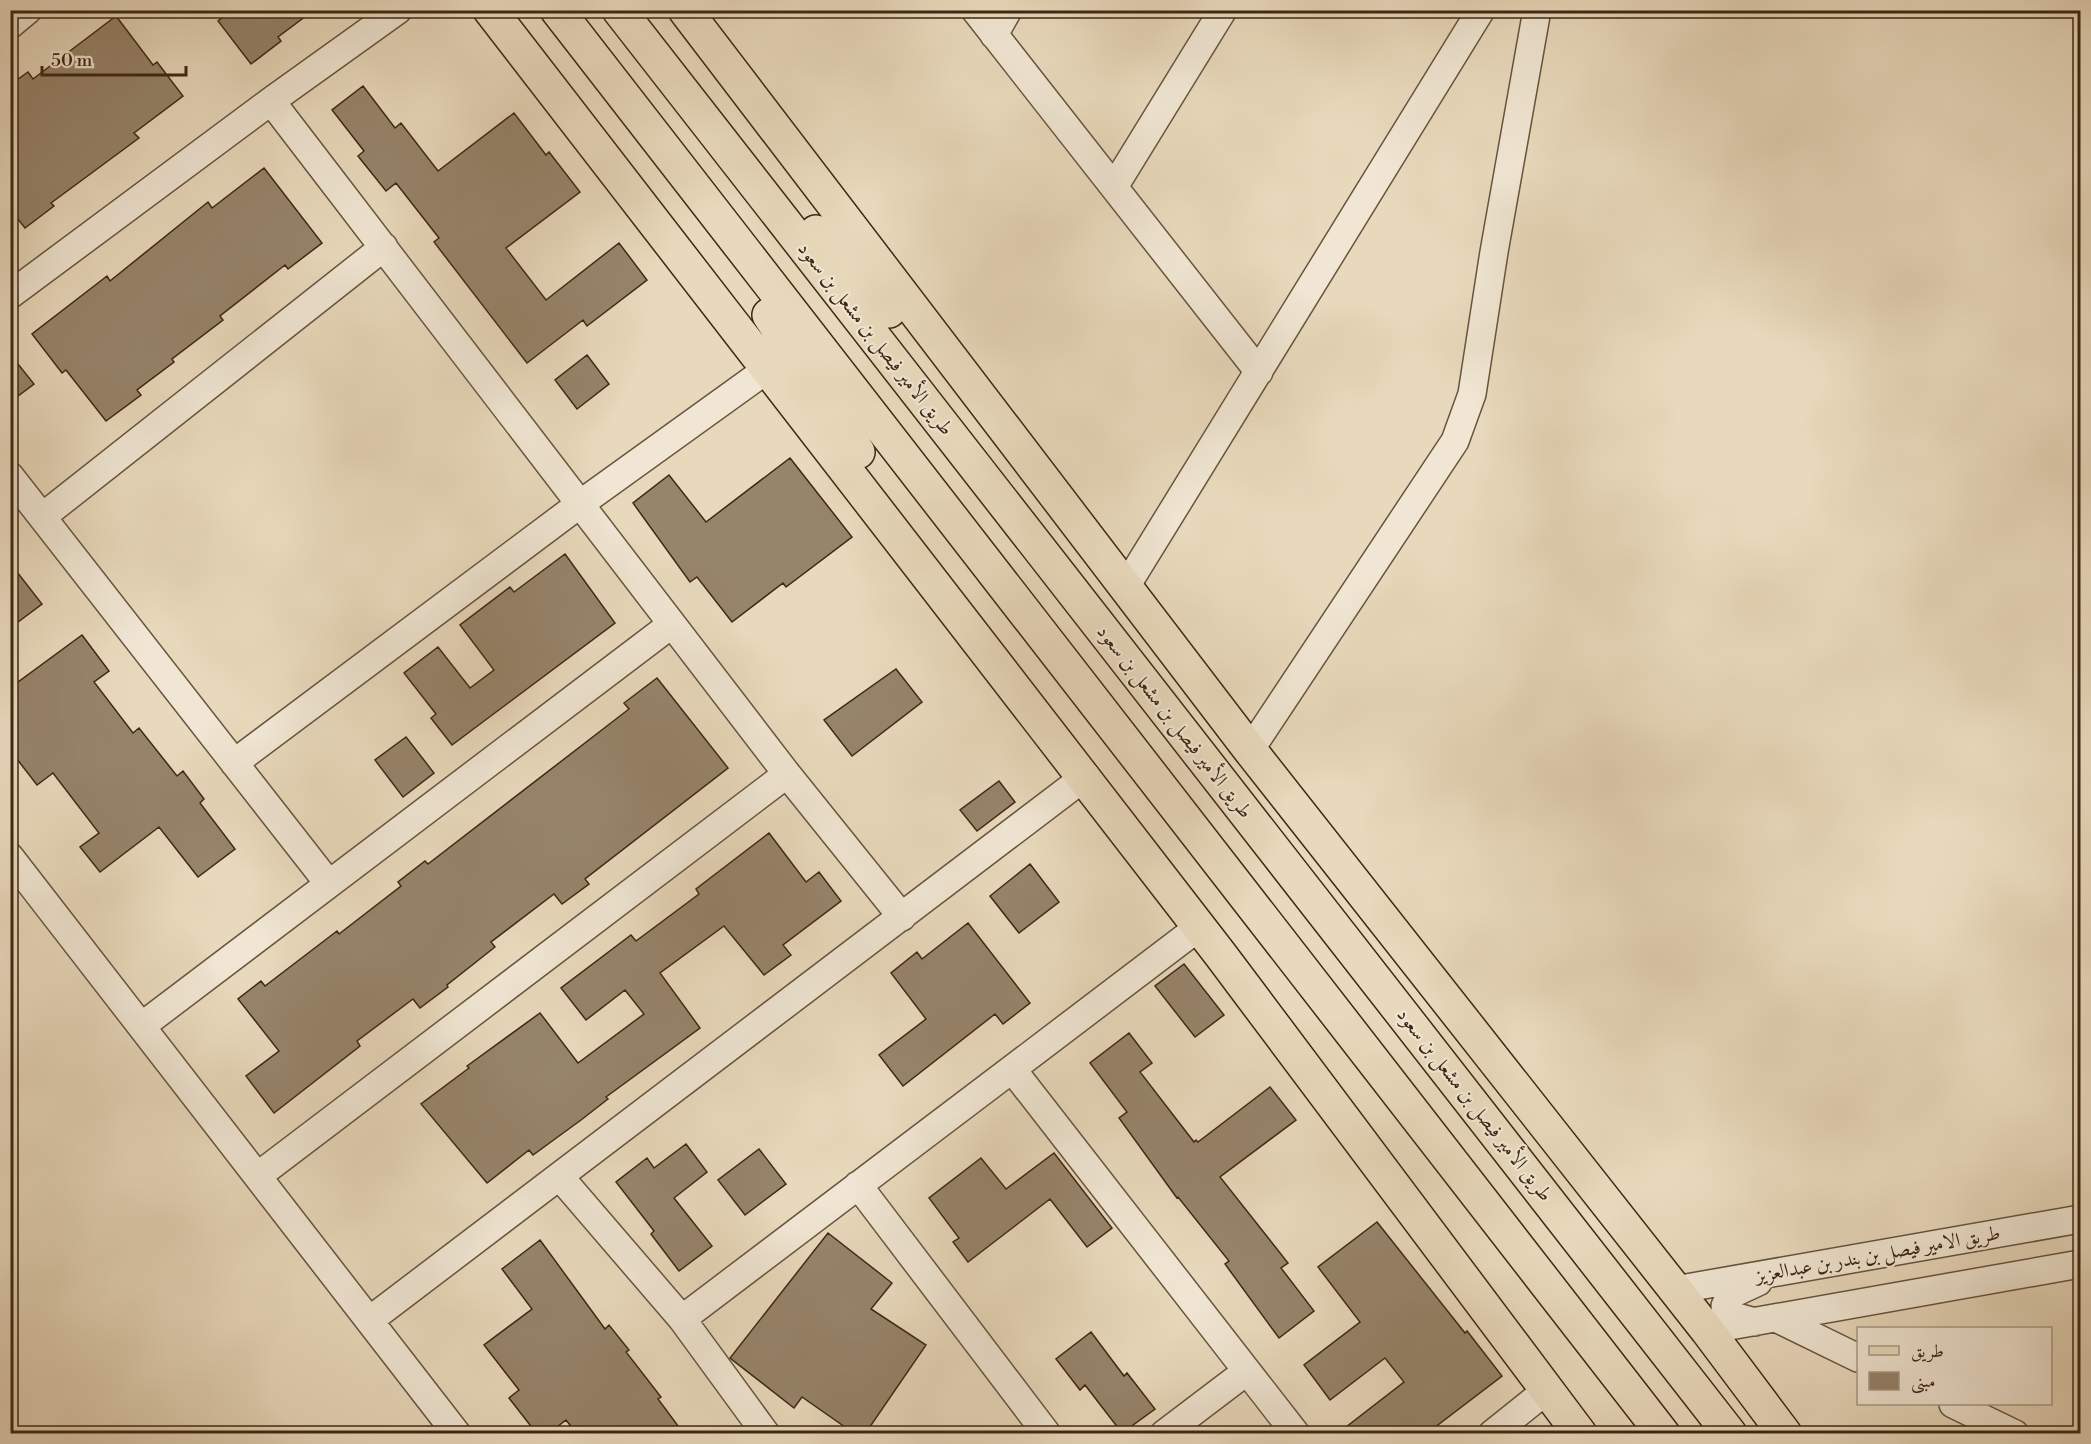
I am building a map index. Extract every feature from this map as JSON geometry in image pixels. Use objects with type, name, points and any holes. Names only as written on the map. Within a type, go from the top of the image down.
[{"type":"main road","points":[[490,10],[1085,778],[1580,1434]]},
{"type":"main road","points":[[557,10],[1663,1434]]},
{"type":"main road","name":"طريق الأمير فيصل بن مشعل بن سعود","points":[[619,10],[1730,1434]]},
{"type":"main road","points":[[685,10],[1015,446],[1250,750],[1707,1330],[1785,1434]]},
{"type":"main road","points":[[671,77],[1015,446]]},
{"type":"main road","points":[[647,127],[1004,676]]},
{"type":"main road","points":[[1250,750],[1418,1033]]},
{"type":"street","points":[[10,24],[28,10]]},
{"type":"street","points":[[10,295],[271,101],[398,10]]},
{"type":"street","points":[[975,10],[1259,372]]},
{"type":"street","points":[[994,35],[1008,10]]},
{"type":"street","points":[[1114,187],[1223,10]]},
{"type":"street","points":[[1125,588],[1481,10]]},
{"type":"street","points":[[1250,750],[1455,441],[1472,394],[1494,252],[1537,10]]},
{"type":"street","points":[[271,101],[672,624],[902,917]]},
{"type":"street","points":[[42,517],[384,248]]},
{"type":"street","points":[[234,763],[580,504],[769,368]]},
{"type":"street","points":[[10,476],[329,884]]},
{"type":"street","points":[[142,1025],[672,624]]},
{"type":"street","points":[[258,1175],[788,774]]},
{"type":"street","points":[[370,1320],[1085,778]]},
{"type":"street","points":[[10,857],[457,1434]]},
{"type":"street","points":[[681,1319],[1199,927]]},
{"type":"street","points":[[1012,1068],[1296,1434]]},
{"type":"street","points":[[560,1177],[681,1319],[766,1434]]},
{"type":"street","points":[[858,1185],[1047,1434]]},
{"type":"street","name":"طريق الامير فيصل بن بندر بن عبدالعزيز","points":[[1675,1290],[2080,1219]]},
{"type":"street","points":[[1707,1330],[2080,1264]]},
{"type":"street","points":[[1778,1273],[1730,1294],[1725,1306],[1726,1314],[1766,1320],[1857,1358]]},
{"type":"street","points":[[1164,1434],[1247,1371]]},
{"type":"street","points":[[1492,1434],[1547,1390]]},
{"type":"street","points":[[1955,1405],[2015,1434]]},
{"type":"building","points":[[233,10],[314,10],[278,37],[281,41],[251,64],[218,21]]},
{"type":"building","points":[[116,16],[153,65],[157,62],[183,96],[134,133],[139,138],[51,203],[54,206],[25,228],[10,209],[10,85],[28,72],[33,79]]},
{"type":"building","points":[[363,86],[395,128],[401,123],[438,171],[514,113],[546,155],[549,152],[580,192],[506,248],[546,300],[619,243],[647,280],[587,326],[583,320],[527,363],[434,242],[439,238],[396,183],[386,191],[358,156],[364,151],[332,110]]},
{"type":"building","points":[[264,168],[322,243],[288,269],[285,265],[220,316],[223,320],[172,359],[174,362],[137,390],[141,395],[106,421],[66,370],[62,373],[32,334],[107,276],[110,281],[208,202],[212,208]]},
{"type":"building","points":[[10,354],[34,384],[10,402]]},
{"type":"building","points":[[587,355],[609,384],[577,409],[555,380]]},
{"type":"building","points":[[790,458],[852,537],[786,587],[783,583],[732,622],[697,577],[690,582],[633,503],[669,475],[706,522]]},
{"type":"building","points":[[565,554],[615,623],[452,745],[431,718],[436,714],[404,673],[438,647],[470,688],[494,670],[460,625],[510,587],[514,592]]},
{"type":"building","points":[[10,563],[42,604],[10,628]]},
{"type":"building","points":[[82,635],[109,671],[94,682],[133,733],[139,728],[177,776],[183,771],[204,799],[200,803],[235,849],[198,877],[159,827],[100,872],[80,847],[99,833],[53,773],[37,785],[10,750],[10,688]]},
{"type":"building","points":[[896,669],[922,702],[852,756],[824,720]]},
{"type":"building","points":[[657,678],[728,768],[585,879],[589,884],[562,904],[554,894],[491,942],[495,947],[447,985],[448,987],[420,1008],[413,999],[357,1041],[360,1046],[274,1113],[246,1076],[279,1051],[238,999],[261,981],[265,986],[337,931],[339,934],[401,886],[398,882],[425,861],[428,864],[629,709],[624,703]]},
{"type":"building","points":[[406,737],[434,773],[403,797],[375,760]]},
{"type":"building","points":[[999,781],[1015,802],[977,831],[960,810]]},
{"type":"building","points":[[769,833],[806,882],[819,872],[841,901],[783,945],[791,955],[764,975],[724,926],[660,973],[700,1028],[606,1097],[608,1099],[533,1155],[529,1150],[487,1183],[421,1104],[469,1068],[467,1066],[540,1013],[578,1063],[644,1014],[625,990],[586,1020],[561,988],[631,935],[636,941],[699,894],[696,889]]},
{"type":"building","points":[[1030,864],[1059,902],[1019,933],[990,896]]},
{"type":"building","points":[[968,923],[1030,1003],[1003,1024],[995,1014],[903,1086],[879,1055],[926,1019],[891,973],[917,952],[922,959]]},
{"type":"building","points":[[1184,964],[1224,1015],[1195,1037],[1155,986]]},
{"type":"building","points":[[1129,1033],[1152,1063],[1140,1072],[1194,1142],[1196,1140],[1198,1142],[1270,1087],[1296,1120],[1220,1177],[1288,1263],[1281,1268],[1314,1311],[1279,1338],[1225,1264],[1229,1261],[1177,1198],[1119,1118],[1127,1112],[1090,1063]]},
{"type":"building","points":[[686,1144],[707,1172],[674,1198],[712,1246],[679,1271],[651,1234],[654,1231],[616,1182],[647,1158],[654,1168]]},
{"type":"building","points":[[759,1149],[786,1184],[745,1215],[718,1180]]},
{"type":"building","points":[[1054,1153],[1112,1228],[1087,1247],[1050,1199],[968,1262],[953,1242],[959,1238],[929,1198],[981,1158],[1006,1189]]},
{"type":"building","points":[[1377,1222],[1502,1376],[1426,1434],[1337,1434],[1404,1382],[1385,1358],[1330,1400],[1304,1365],[1360,1322],[1318,1267]]},
{"type":"building","points":[[828,1233],[892,1283],[871,1309],[926,1345],[865,1434],[855,1434],[802,1397],[794,1408],[730,1358]]},
{"type":"building","points":[[540,1240],[605,1329],[609,1325],[629,1350],[626,1352],[661,1397],[658,1399],[684,1434],[577,1434],[566,1420],[548,1434],[537,1434],[509,1398],[519,1390],[484,1345],[532,1309],[502,1269]]},
{"type":"building","points":[[1091,1332],[1124,1376],[1127,1373],[1155,1409],[1122,1433],[1085,1385],[1080,1390],[1056,1359]]}]
